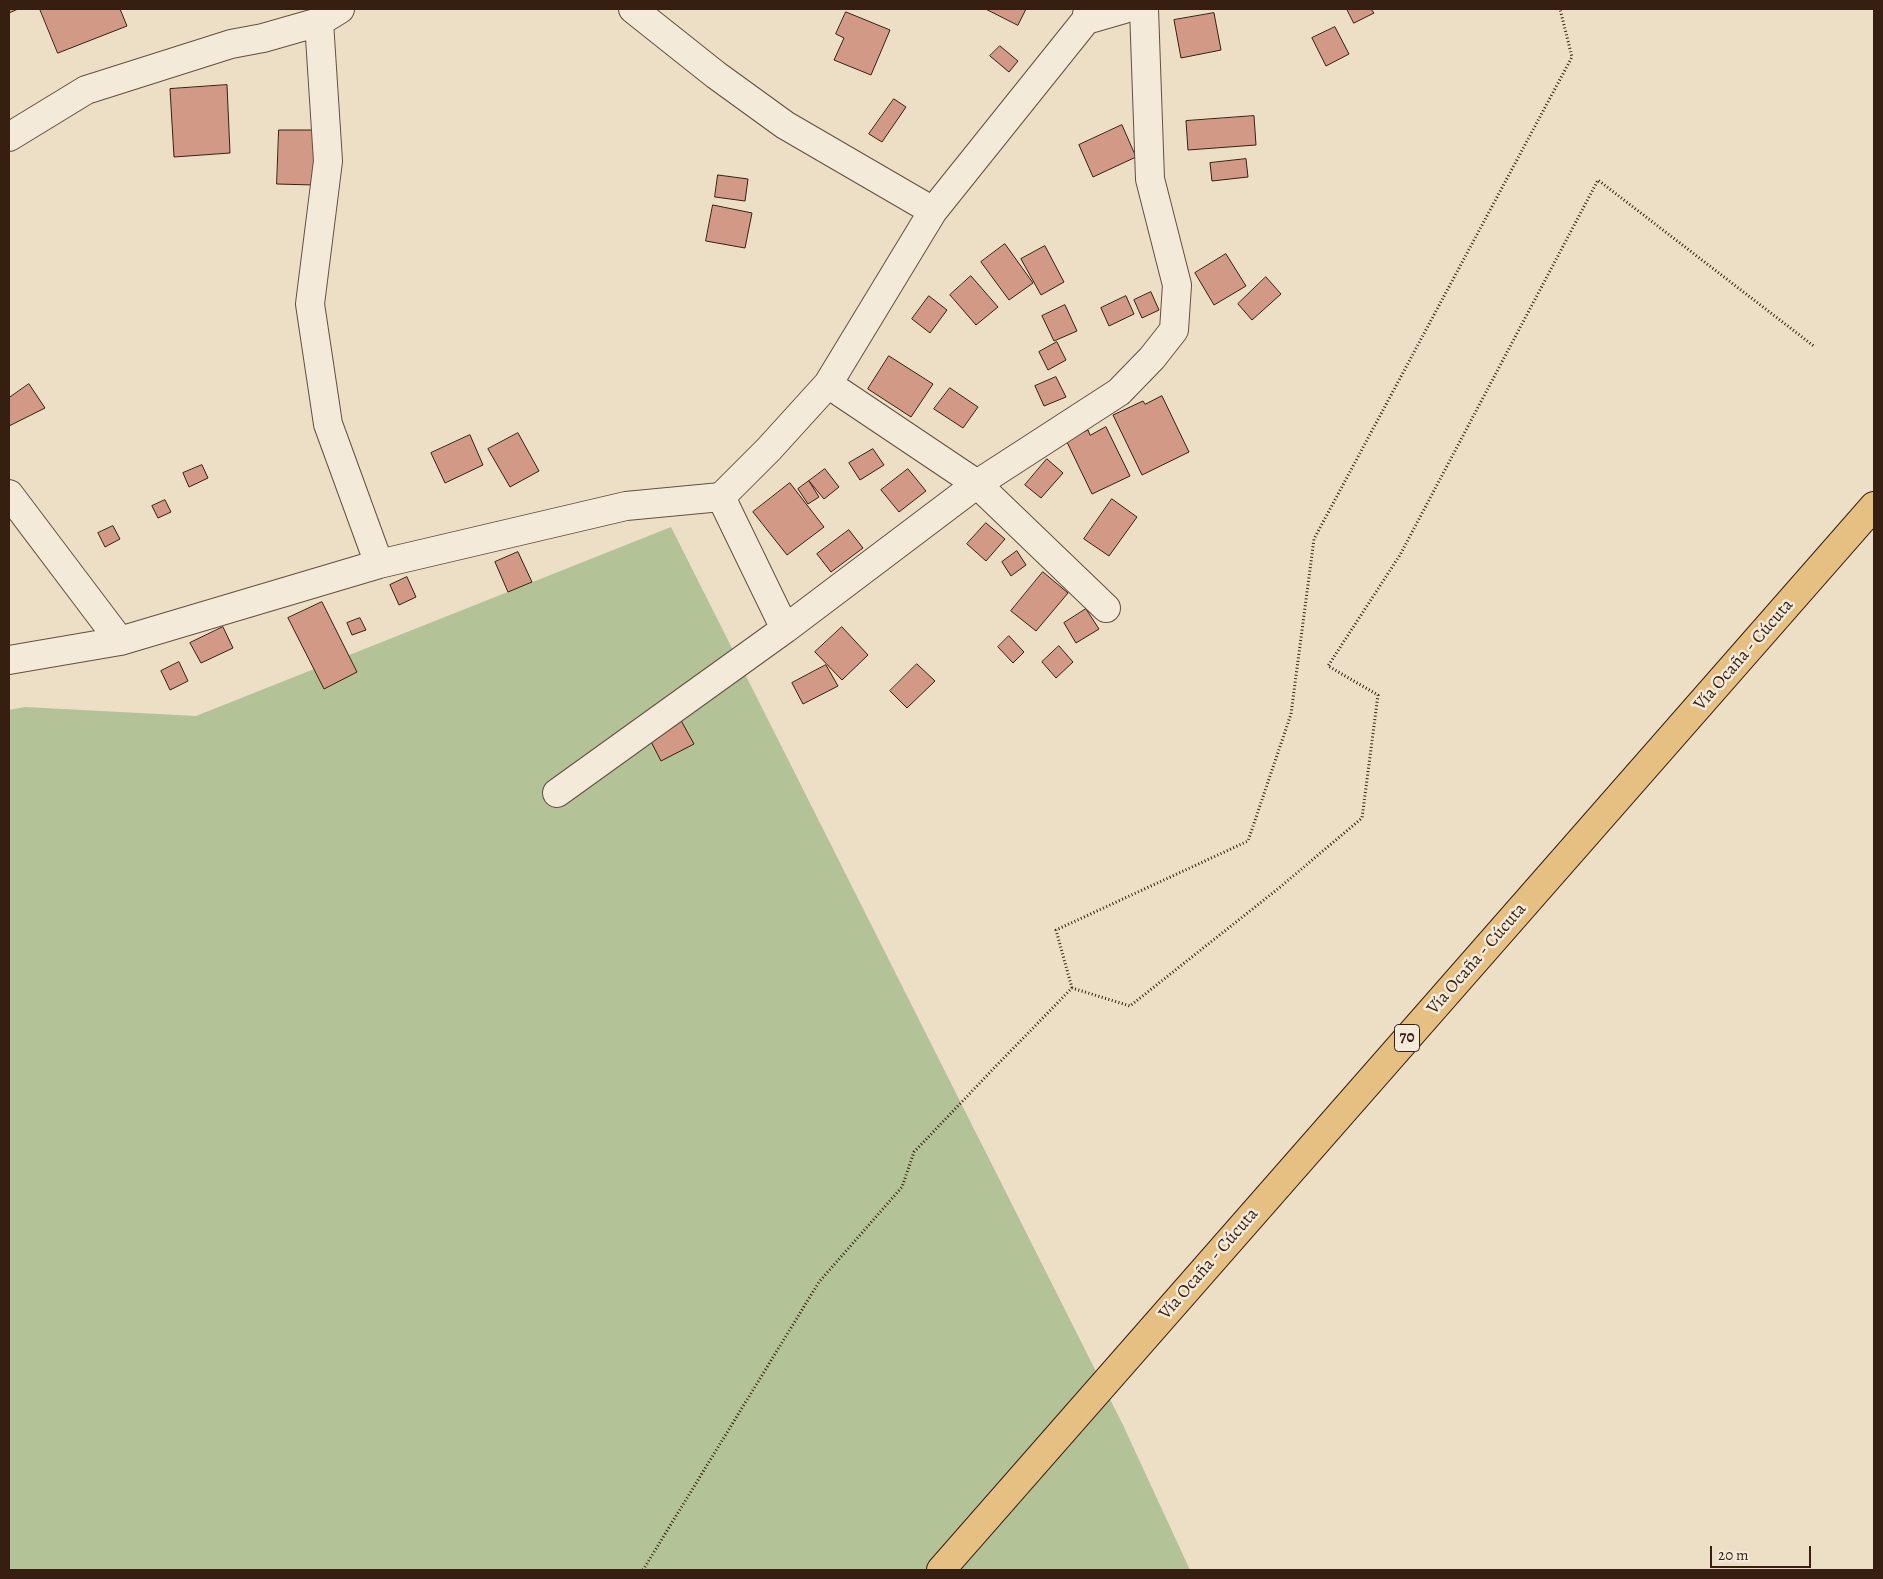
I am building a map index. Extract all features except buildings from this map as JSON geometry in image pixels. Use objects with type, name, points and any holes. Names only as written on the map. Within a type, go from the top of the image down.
[{"type":"main road","name":"Vía Ocaña - Cúcuta","points":[[940,1570],[1874,506]]},
{"type":"street","points":[[632,9],[716,75],[785,125],[933,211]]},
{"type":"street","points":[[9,660],[120,641],[379,564],[626,506],[721,497],[769,449],[828,384],[933,211],[1087,14],[1124,9]]},
{"type":"street","points":[[557,793],[785,629],[977,484],[1119,392],[1152,358],[1174,330],[1177,285],[1150,179],[1144,9]]},
{"type":"street","points":[[9,137],[86,90],[231,44],[263,38],[329,15],[328,161],[310,304],[328,424],[379,564]]},
{"type":"street","points":[[828,384],[977,484],[1106,608]]},
{"type":"street","points":[[9,494],[120,641]]},
{"type":"street","points":[[721,497],[785,629]]},
{"type":"path","points":[[1072,988],[1056,930],[1248,841],[1291,714],[1314,539],[1572,56],[1560,9]]},
{"type":"path","points":[[1072,988],[1130,1006],[1279,888],[1362,818],[1378,695],[1328,666],[1400,555],[1598,180],[1814,347]]},
{"type":"path","points":[[643,1570],[819,1282],[902,1187],[914,1152],[1072,988]]},
{"type":"green space","points":[[671,527],[1123,1425],[1190,1570],[9,1570],[9,710],[25,707],[196,716]]}]
